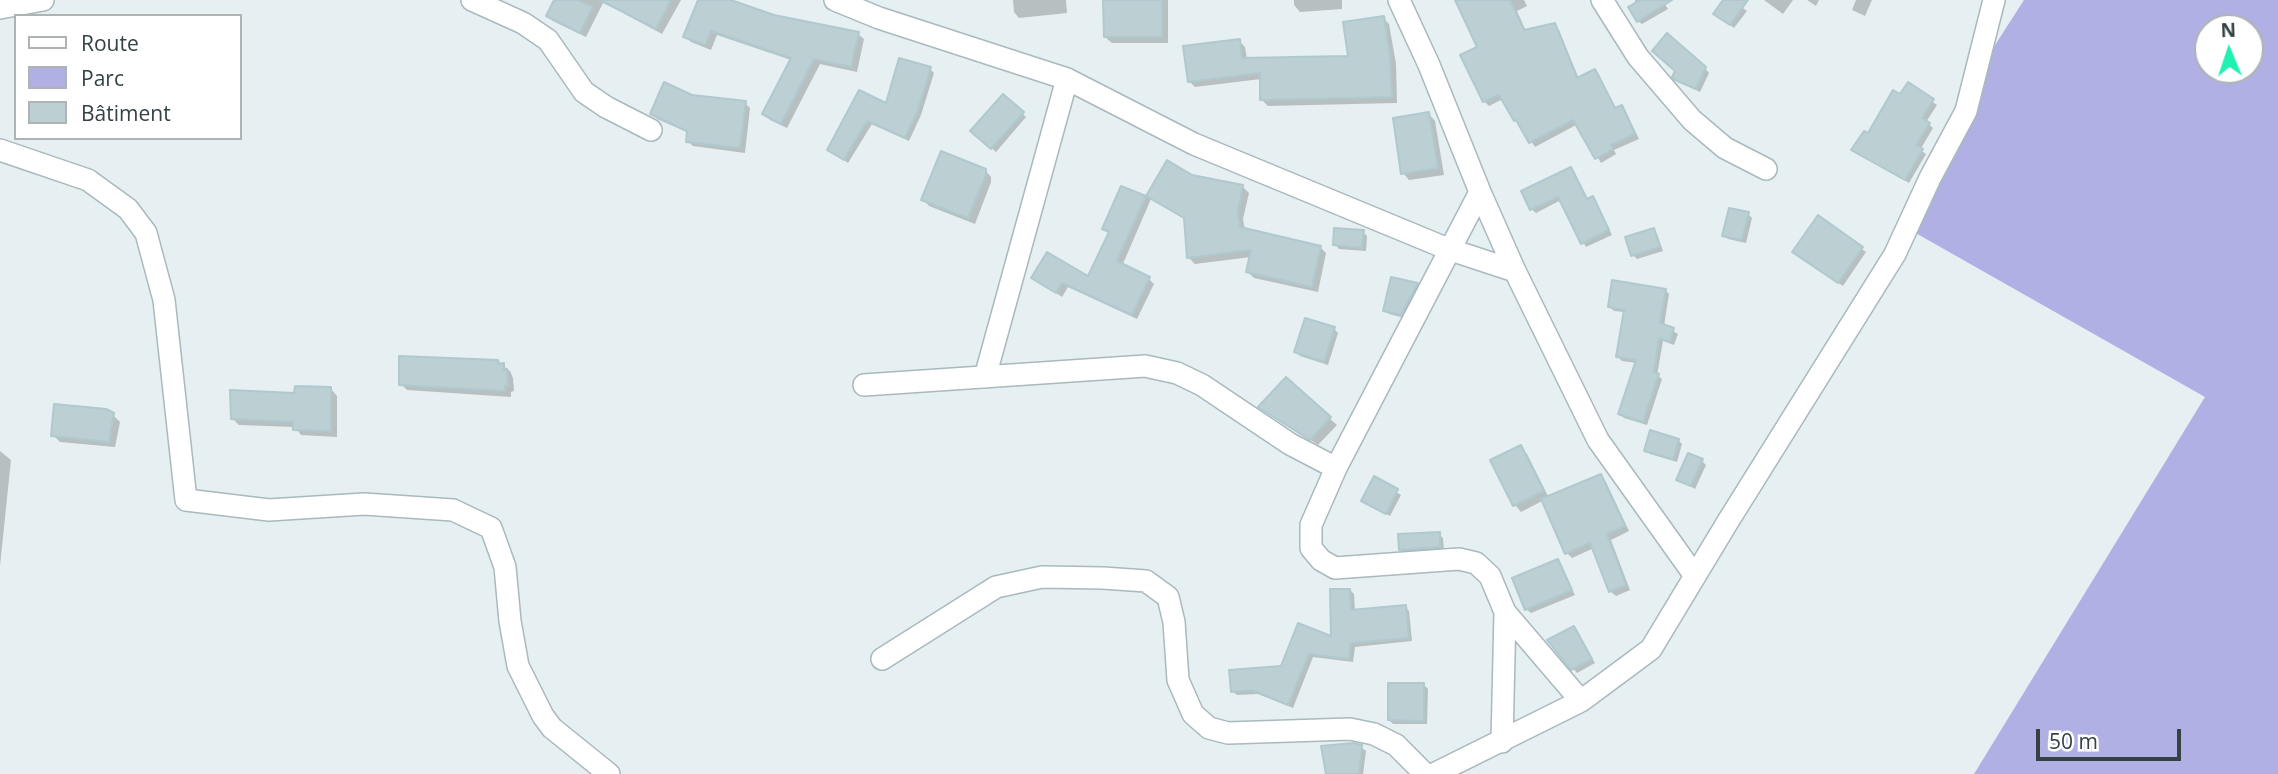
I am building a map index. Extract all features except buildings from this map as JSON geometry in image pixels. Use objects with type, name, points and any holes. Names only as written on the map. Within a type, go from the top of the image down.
[{"type":"street","points":[[0,8],[43,0]]},
{"type":"street","points":[[472,0],[523,23],[548,40],[584,92],[606,107],[651,130]]},
{"type":"street","points":[[835,0],[879,18],[1067,79],[1194,144],[1448,249],[1515,271]]},
{"type":"street","points":[[1399,0],[1515,271],[1598,440],[1695,576]]},
{"type":"street","points":[[1602,0],[1638,57],[1692,120],[1725,148],[1766,169]]},
{"type":"street","points":[[1434,774],[1581,701],[1651,649],[1831,353],[1895,254],[1930,178],[1966,111],[1994,0]]},
{"type":"street","points":[[985,377],[1067,79]]},
{"type":"street","points":[[0,150],[88,180],[128,209],[146,233],[164,300],[186,500],[269,510],[364,504],[453,510],[491,528],[505,568],[518,666],[543,716],[552,728],[609,774]]},
{"type":"street","points":[[1480,192],[1336,468],[1311,525],[1311,548],[1321,561],[1335,568],[1459,559],[1476,563],[1490,576],[1505,612],[1581,701]]},
{"type":"street","points":[[864,385],[1144,366],[1177,373],[1202,385],[1290,444],[1336,468]]},
{"type":"street","points":[[883,659],[996,587],[1042,577],[1146,581],[1168,597],[1174,622],[1178,680],[1193,714],[1209,728],[1228,733],[1350,729],[1374,734],[1396,745],[1426,774]]},
{"type":"street","points":[[1502,742],[1505,612]]},
{"type":"green space","points":[[2024,0],[2278,0],[2278,774],[1974,774],[2205,397],[1898,223],[1979,70]]}]
